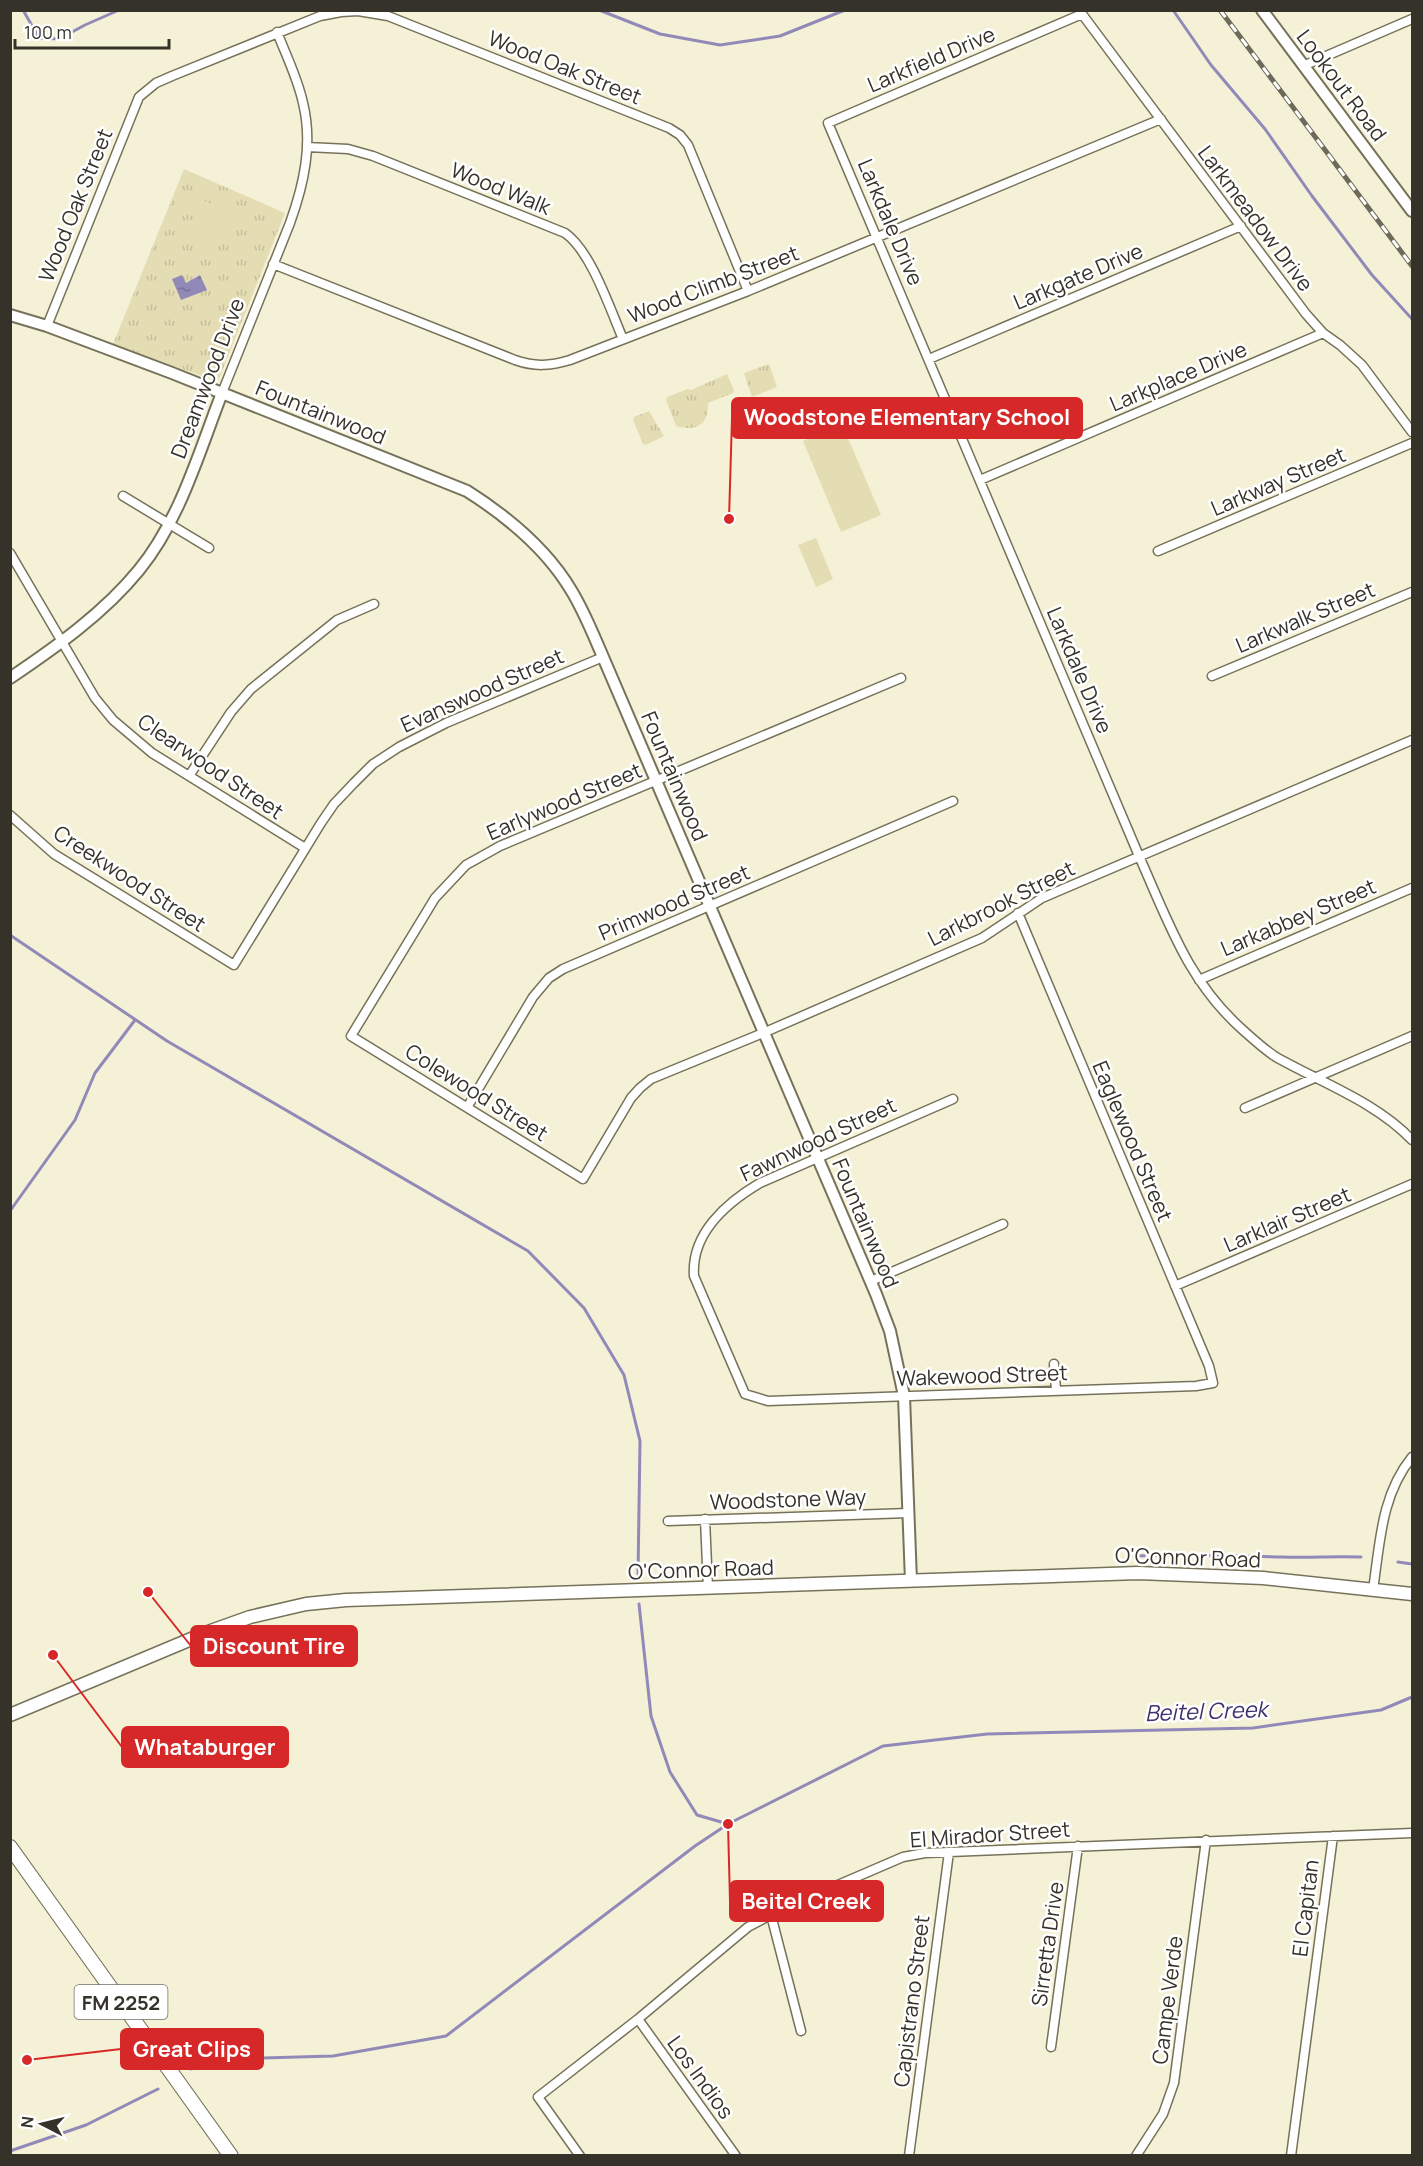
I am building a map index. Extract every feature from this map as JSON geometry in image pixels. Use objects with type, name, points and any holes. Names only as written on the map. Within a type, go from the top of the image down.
[{"type":"main road","name":"O'Connor Road","points":[[10,1715],[208,1632],[250,1617],[306,1604],[346,1600],[1172,1573],[1263,1578],[1413,1594]]},
{"type":"main road","name":"FM 2252","points":[[10,1848],[231,2156]]},
{"type":"street","name":"Lookout Road","points":[[1262,10],[1413,211]]},
{"type":"street","name":"Wood Oak Street","points":[[47,326],[139,97],[156,83],[277,32],[320,16],[358,11],[388,16],[669,128],[680,135],[688,145],[748,291]]},
{"type":"street","name":"Larkmeadow Drive","points":[[1082,14],[1306,314],[1323,333],[1362,365],[1413,432]]},
{"type":"street","name":"Larkfield Drive","points":[[828,123],[1082,14]]},
{"type":"street","points":[[1303,66],[1413,19]]},
{"type":"street","name":"Dreamwood Drive","points":[[10,678],[93,616],[139,570],[168,524],[181,498],[298,200],[304,176],[307,126],[303,102],[277,32]]},
{"type":"street","name":"Wood Climb Street","points":[[273,264],[529,364],[553,365],[748,291],[1161,119]]},
{"type":"street","name":"Larkdale Drive","points":[[828,123],[1182,953],[1222,1010],[1254,1040],[1274,1055],[1359,1100],[1385,1117],[1413,1140]]},
{"type":"street","name":"Wood Walk","points":[[307,147],[348,149],[373,156],[565,233],[583,251],[624,339]]},
{"type":"street","name":"Larkgate Drive","points":[[929,359],[1241,226]]},
{"type":"street","name":"Fountainwood","points":[[10,315],[47,326],[222,393],[467,491],[496,510],[524,533],[553,564],[582,608],[871,1281],[890,1331],[904,1396],[910,1581]]},
{"type":"street","name":"Larkplace Drive","points":[[980,480],[1323,333]]},
{"type":"street","name":"Larkway Street","points":[[1158,551],[1413,443]]},
{"type":"street","points":[[123,496],[208,548]]},
{"type":"street","name":"Clearwood Street","points":[[10,553],[95,698],[113,720],[152,753],[305,848]]},
{"type":"street","name":"Larkwalk Street","points":[[1212,676],[1413,592]]},
{"type":"street","points":[[189,777],[231,712],[251,689],[337,620],[374,604]]},
{"type":"street","name":"Evanswood Street","points":[[234,965],[334,804],[373,764],[399,747],[446,723],[603,657]]},
{"type":"street","name":"Earlywood Street","points":[[351,1036],[435,898],[466,865],[501,846],[901,678]]},
{"type":"street","name":"Larkbrook Street","points":[[583,1179],[631,1098],[640,1088],[665,1073],[982,938],[1042,897],[1413,740]]},
{"type":"street","name":"Primwood Street","points":[[468,1106],[532,997],[549,978],[562,969],[953,801]]},
{"type":"street","name":"Creekwood Street","points":[[10,815],[54,854],[234,965]]},
{"type":"street","name":"Larkabbey Street","points":[[1199,980],[1413,888]]},
{"type":"street","name":"Eaglewood Street","points":[[1018,913],[1209,1366],[1213,1383]]},
{"type":"street","name":"Colewood Street","points":[[351,1036],[468,1106],[583,1179]]},
{"type":"street","points":[[1245,1108],[1413,1036]]},
{"type":"street","name":"Fawnwood Street","points":[[753,1398],[745,1394],[741,1387],[694,1276],[694,1260],[698,1245],[710,1226],[732,1202],[760,1183],[952,1098]]},
{"type":"street","name":"Larklair Street","points":[[1175,1286],[1413,1184]]},
{"type":"street","points":[[871,1281],[1003,1224]]},
{"type":"street","points":[[1054,1364],[1056,1390]]},
{"type":"street","name":"Wakewood Street","points":[[753,1398],[768,1401],[1196,1386],[1213,1383]]},
{"type":"street","points":[[1373,1590],[1386,1504],[1403,1469],[1413,1457]]},
{"type":"street","name":"Woodstone Way","points":[[668,1521],[909,1513]]},
{"type":"street","points":[[705,1519],[708,1588]]},
{"type":"street","name":"El Mirador Street","points":[[580,2156],[538,2097],[638,2019],[735,1936],[771,1915],[903,1857],[925,1853],[1413,1833]]},
{"type":"street","name":"El Capitan","points":[[1291,2156],[1333,1836]]},
{"type":"street","name":"Campe Verde","points":[[1136,2156],[1163,2114],[1174,2083],[1206,1840]]},
{"type":"street","name":"Sirretta Drive","points":[[1051,2047],[1078,1846]]},
{"type":"street","name":"Capistrano Street","points":[[909,2156],[949,1852]]},
{"type":"street","points":[[771,1915],[801,2031]]},
{"type":"street","name":"Los Indios","points":[[638,2019],[736,2156]]},
{"type":"green space","points":[[184,169],[285,213],[219,379],[216,381],[113,344]]},
{"type":"green space","points":[[197,198],[231,212],[224,228],[190,214]]},
{"type":"green space","points":[[189,219],[222,232],[216,249],[182,235]]},
{"type":"green space","points":[[769,364],[777,387],[752,397],[744,373]]},
{"type":"green space","points":[[727,374],[734,390],[733,393],[708,403],[706,417],[700,425],[690,428],[676,426],[666,400],[667,397],[691,390]]},
{"type":"green space","points":[[649,411],[664,436],[646,445],[643,444],[633,420],[634,417]]},
{"type":"green space","points":[[842,424],[881,515],[841,532],[803,441]]},
{"type":"green space","points":[[816,538],[833,579],[816,587],[798,545]]},
{"type":"water","points":[[182,275],[186,283],[200,275],[207,290],[181,300],[172,279]]},
{"type":"waterway","points":[[23,10],[39,38],[59,39],[119,10]]},
{"type":"waterway","points":[[599,10],[660,34],[720,45],[780,36],[845,10]]},
{"type":"waterway","points":[[1173,10],[1211,65],[1265,129],[1372,275],[1412,319]]},
{"type":"waterway","points":[[10,935],[167,1041],[528,1251],[584,1308],[624,1375],[640,1441],[638,1575]]},
{"type":"waterway","points":[[10,1211],[75,1120],[95,1073],[135,1020]]},
{"type":"waterway","points":[[1134,1556],[1361,1557]]},
{"type":"waterway","points":[[1398,1562],[1412,1564]]},
{"type":"waterway","points":[[639,1604],[651,1716],[670,1772],[697,1815],[728,1824]]},
{"type":"waterway","name":"Beitel Creek","points":[[191,2069],[226,2059],[333,2056],[446,2036],[695,1846],[728,1824],[883,1746],[987,1734],[1253,1728],[1381,1710],[1412,1697]]},
{"type":"waterway","name":"Beitel Creek","points":[[10,2151],[86,2125],[158,2089]]},
{"type":"railway","points":[[1220,10],[1412,266]]},
{"type":"place","name":"Woodstone Elementary School","points":[[729,519]]},
{"type":"place","name":"Discount Tire","points":[[148,1592]]},
{"type":"place","name":"Whataburger","points":[[53,1655]]},
{"type":"place","name":"Beitel Creek","points":[[728,1824]]},
{"type":"place","name":"Great Clips","points":[[27,2060]]}]
